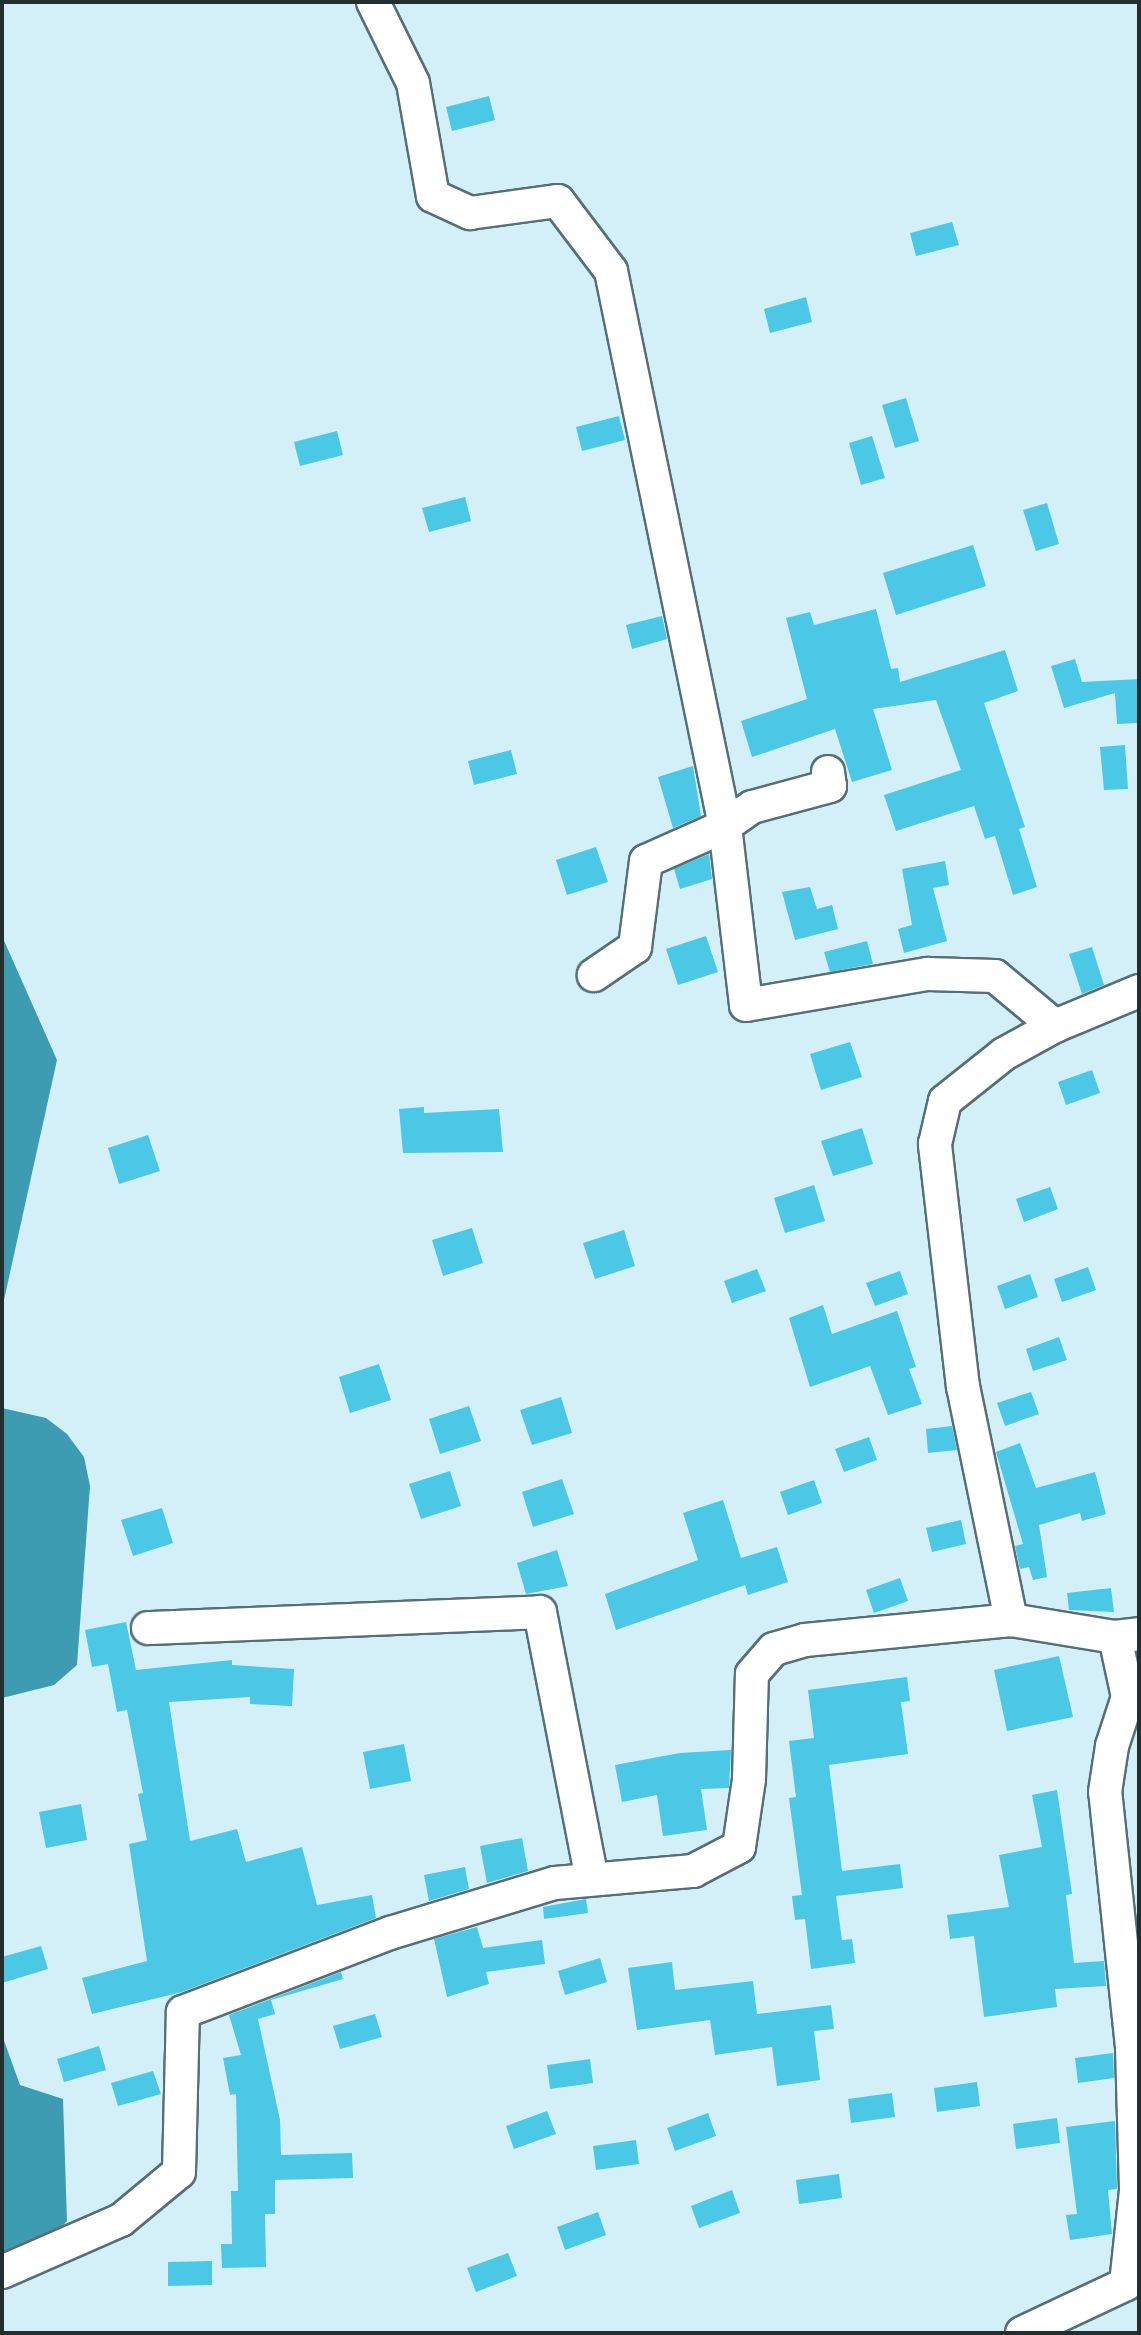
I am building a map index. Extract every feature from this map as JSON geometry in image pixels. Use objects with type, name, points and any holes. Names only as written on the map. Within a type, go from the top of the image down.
[{"type":"street","points":[[373,2],[413,83],[433,196],[470,213],[558,201],[611,271],[725,826],[746,1005],[928,974],[995,976],[1055,1026]]},
{"type":"street","points":[[594,975],[635,947],[646,861],[725,826],[752,807],[807,796],[830,786],[828,772]]},
{"type":"street","points":[[1011,1620],[961,1375],[935,1144],[945,1101],[1004,1054],[1055,1026],[1139,991]]},
{"type":"street","points":[[148,1628],[540,1612],[592,1879]]},
{"type":"street","points":[[2,2272],[121,2220],[179,2172],[183,2012],[390,1933],[555,1883],[693,1871],[739,1847],[749,1779],[752,1674],[774,1649],[805,1640],[1011,1620],[1127,1635],[1128,1697],[1112,1746],[1105,1792],[1132,2047],[1136,2190],[1126,2284],[1022,2333]]},
{"type":"water","points":[[2,936],[57,1060],[2,1309]]},
{"type":"water","points":[[2,1408],[46,1418],[67,1434],[84,1457],[90,1486],[77,1665],[54,1685],[2,1698]]},
{"type":"water","points":[[2,2035],[20,2085],[63,2099],[67,2221],[45,2245],[2,2262]]},
{"type":"building","points":[[489,96],[495,120],[452,131],[446,107]]},
{"type":"building","points":[[952,222],[959,245],[916,256],[910,233]]},
{"type":"building","points":[[806,297],[812,322],[770,333],[764,309]]},
{"type":"building","points":[[906,398],[919,441],[895,448],[882,405]]},
{"type":"building","points":[[619,416],[625,440],[582,451],[576,427]]},
{"type":"building","points":[[337,431],[343,455],[300,466],[294,442]]},
{"type":"building","points":[[872,436],[885,478],[861,485],[849,443]]},
{"type":"building","points":[[465,497],[471,521],[429,532],[422,508]]},
{"type":"building","points":[[1047,503],[1059,544],[1036,551],[1023,510]]},
{"type":"building","points":[[973,545],[986,586],[896,615],[883,573]]},
{"type":"building","points":[[876,609],[891,669],[898,668],[900,682],[1005,650],[1018,691],[984,703],[1025,827],[1019,829],[1037,887],[1013,895],[995,836],[985,839],[974,806],[896,831],[884,795],[961,770],[936,700],[873,709],[892,770],[852,782],[835,729],[752,757],[741,721],[807,699],[786,618],[810,612],[814,625]]},
{"type":"building","points":[[662,616],[667,639],[632,649],[626,625]]},
{"type":"building","points":[[1075,659],[1082,682],[1139,679],[1139,723],[1117,724],[1115,693],[1064,708],[1051,666]]},
{"type":"building","points":[[1125,745],[1128,789],[1104,790],[1100,747]]},
{"type":"building","points":[[511,750],[517,774],[474,785],[468,761]]},
{"type":"building","points":[[693,766],[701,816],[673,828],[658,777]]},
{"type":"building","points":[[596,847],[608,882],[567,895],[556,860]]},
{"type":"building","points":[[709,854],[712,879],[680,889],[674,869]]},
{"type":"building","points":[[945,861],[949,885],[933,888],[947,941],[904,953],[898,929],[912,925],[902,869]]},
{"type":"building","points":[[810,887],[817,909],[832,905],[838,929],[795,940],[782,892]]},
{"type":"building","points":[[706,936],[718,972],[678,985],[666,949]]},
{"type":"building","points":[[867,941],[873,964],[830,972],[824,952]]},
{"type":"building","points":[[1092,947],[1104,985],[1082,994],[1069,954]]},
{"type":"building","points":[[850,1042],[862,1077],[821,1090],[810,1054]]},
{"type":"building","points":[[1092,1070],[1100,1093],[1066,1105],[1058,1082]]},
{"type":"building","points":[[424,1107],[424,1113],[499,1109],[503,1152],[403,1153],[399,1109]]},
{"type":"building","points":[[862,1128],[873,1164],[833,1176],[821,1141]]},
{"type":"building","points":[[148,1135],[160,1171],[119,1184],[108,1148]]},
{"type":"building","points":[[814,1185],[825,1221],[785,1233],[774,1198]]},
{"type":"building","points":[[1050,1187],[1058,1209],[1024,1222],[1016,1199]]},
{"type":"building","points":[[472,1228],[483,1263],[443,1276],[432,1240]]},
{"type":"building","points":[[624,1230],[635,1266],[595,1279],[583,1243]]},
{"type":"building","points":[[1088,1267],[1096,1290],[1062,1302],[1054,1279]]},
{"type":"building","points":[[757,1269],[766,1291],[732,1303],[724,1281]]},
{"type":"building","points":[[900,1271],[908,1294],[875,1306],[866,1283]]},
{"type":"building","points":[[1030,1274],[1038,1297],[1005,1309],[997,1286]]},
{"type":"building","points":[[823,1305],[832,1334],[897,1311],[916,1367],[909,1369],[922,1404],[888,1415],[870,1366],[810,1387],[789,1318]]},
{"type":"building","points":[[1059,1337],[1067,1360],[1033,1371],[1026,1349]]},
{"type":"building","points":[[379,1364],[391,1400],[350,1413],[339,1377]]},
{"type":"building","points":[[1031,1392],[1039,1414],[1005,1426],[997,1403]]},
{"type":"building","points":[[561,1397],[572,1433],[532,1445],[520,1410]]},
{"type":"building","points":[[469,1406],[481,1441],[440,1454],[429,1419]]},
{"type":"building","points":[[952,1426],[957,1450],[928,1453],[926,1429]]},
{"type":"building","points":[[869,1437],[877,1460],[844,1472],[835,1449]]},
{"type":"building","points":[[1020,1443],[1036,1488],[1095,1472],[1106,1514],[1082,1521],[1080,1513],[1039,1525],[1047,1577],[1033,1580],[1029,1567],[1020,1569],[1015,1546],[1023,1544],[996,1452]]},
{"type":"building","points":[[450,1471],[461,1506],[421,1519],[409,1484]]},
{"type":"building","points":[[562,1479],[574,1514],[533,1527],[522,1492]]},
{"type":"building","points":[[814,1480],[822,1503],[788,1515],[780,1492]]},
{"type":"building","points":[[723,1500],[741,1558],[777,1547],[788,1582],[748,1595],[745,1585],[616,1630],[605,1594],[698,1560],[683,1513]]},
{"type":"building","points":[[162,1508],[173,1543],[133,1556],[121,1520]]},
{"type":"building","points":[[961,1520],[966,1544],[932,1552],[926,1528]]},
{"type":"building","points":[[557,1550],[568,1586],[526,1594],[517,1563]]},
{"type":"building","points":[[900,1578],[908,1601],[874,1613],[866,1590]]},
{"type":"building","points":[[1111,1588],[1114,1612],[1069,1610],[1067,1593]]},
{"type":"building","points":[[126,1622],[136,1670],[232,1660],[232,1665],[294,1669],[292,1706],[250,1704],[250,1697],[169,1702],[190,1841],[237,1829],[246,1862],[302,1847],[317,1905],[372,1895],[376,1918],[182,1992],[92,2014],[82,1978],[147,1961],[129,1844],[147,1840],[138,1794],[143,1793],[127,1710],[117,1712],[108,1664],[92,1667],[85,1630]]},
{"type":"building","points":[[1059,1656],[1073,1717],[1007,1731],[994,1670]]},
{"type":"building","points":[[907,1677],[910,1701],[901,1702],[908,1754],[829,1765],[842,1871],[900,1864],[903,1888],[836,1896],[842,1940],[852,1939],[855,1963],[811,1969],[805,1919],[795,1920],[792,1896],[802,1895],[789,1798],[796,1797],[789,1741],[814,1738],[808,1690]]},
{"type":"building","points":[[404,1744],[411,1781],[370,1789],[363,1752]]},
{"type":"building","points":[[731,1750],[729,1788],[701,1789],[707,1830],[663,1836],[657,1795],[622,1802],[615,1765],[680,1753]]},
{"type":"building","points":[[1057,1790],[1072,1894],[1066,1895],[1074,1963],[1104,1961],[1106,1986],[1055,1989],[1057,2007],[984,2017],[974,1936],[950,1939],[947,1915],[1009,1907],[999,1855],[1042,1847],[1032,1795]]},
{"type":"building","points":[[81,1804],[87,1840],[46,1848],[39,1812]]},
{"type":"building","points":[[522,1838],[528,1871],[487,1883],[480,1846]]},
{"type":"building","points":[[465,1867],[469,1889],[429,1901],[424,1875]]},
{"type":"building","points":[[586,1899],[588,1913],[544,1919],[543,1907]]},
{"type":"building","points":[[477,1927],[483,1948],[542,1940],[545,1964],[486,1972],[489,1984],[447,1997],[434,1939]]},
{"type":"building","points":[[41,1946],[48,1969],[2,1983],[2,1957]]},
{"type":"building","points":[[600,1958],[607,1982],[565,1995],[558,1971]]},
{"type":"building","points":[[672,1962],[675,1990],[753,1981],[757,2014],[831,2005],[834,2029],[814,2031],[820,2080],[777,2086],[772,2047],[715,2055],[710,2020],[637,2030],[628,1968]]},
{"type":"building","points":[[341,1972],[343,1979],[271,2000],[275,2014],[258,2019],[280,2120],[281,2155],[352,2153],[353,2178],[275,2180],[275,2214],[265,2214],[266,2267],[222,2268],[221,2244],[232,2244],[231,2191],[238,2191],[236,2094],[230,2095],[223,2058],[241,2055],[229,2015]]},
{"type":"building","points":[[375,2014],[382,2037],[340,2049],[333,2026]]},
{"type":"building","points":[[99,2046],[106,2070],[64,2082],[57,2059]]},
{"type":"building","points":[[1113,2053],[1114,2078],[1078,2083],[1075,2058]]},
{"type":"building","points":[[590,2059],[593,2083],[550,2089],[547,2065]]},
{"type":"building","points":[[153,2071],[161,2094],[118,2106],[111,2083]]},
{"type":"building","points":[[977,2082],[980,2106],[937,2112],[934,2088]]},
{"type":"building","points":[[892,2093],[895,2117],[851,2123],[848,2099]]},
{"type":"building","points":[[547,2111],[556,2134],[514,2149],[506,2126]]},
{"type":"building","points":[[708,2113],[716,2136],[675,2151],[667,2128]]},
{"type":"building","points":[[1057,2118],[1060,2143],[1016,2149],[1013,2124]]},
{"type":"building","points":[[1115,2121],[1117,2189],[1108,2190],[1112,2234],[1070,2240],[1066,2215],[1077,2214],[1066,2127]]},
{"type":"building","points":[[636,2140],[639,2164],[596,2170],[593,2146]]},
{"type":"building","points":[[839,2174],[842,2198],[799,2204],[796,2180]]},
{"type":"building","points":[[732,2190],[740,2213],[699,2228],[691,2206]]},
{"type":"building","points":[[598,2212],[606,2235],[565,2250],[557,2227]]},
{"type":"building","points":[[508,2253],[517,2276],[476,2292],[467,2268]]},
{"type":"building","points":[[212,2261],[212,2285],[168,2286],[168,2262]]}]
